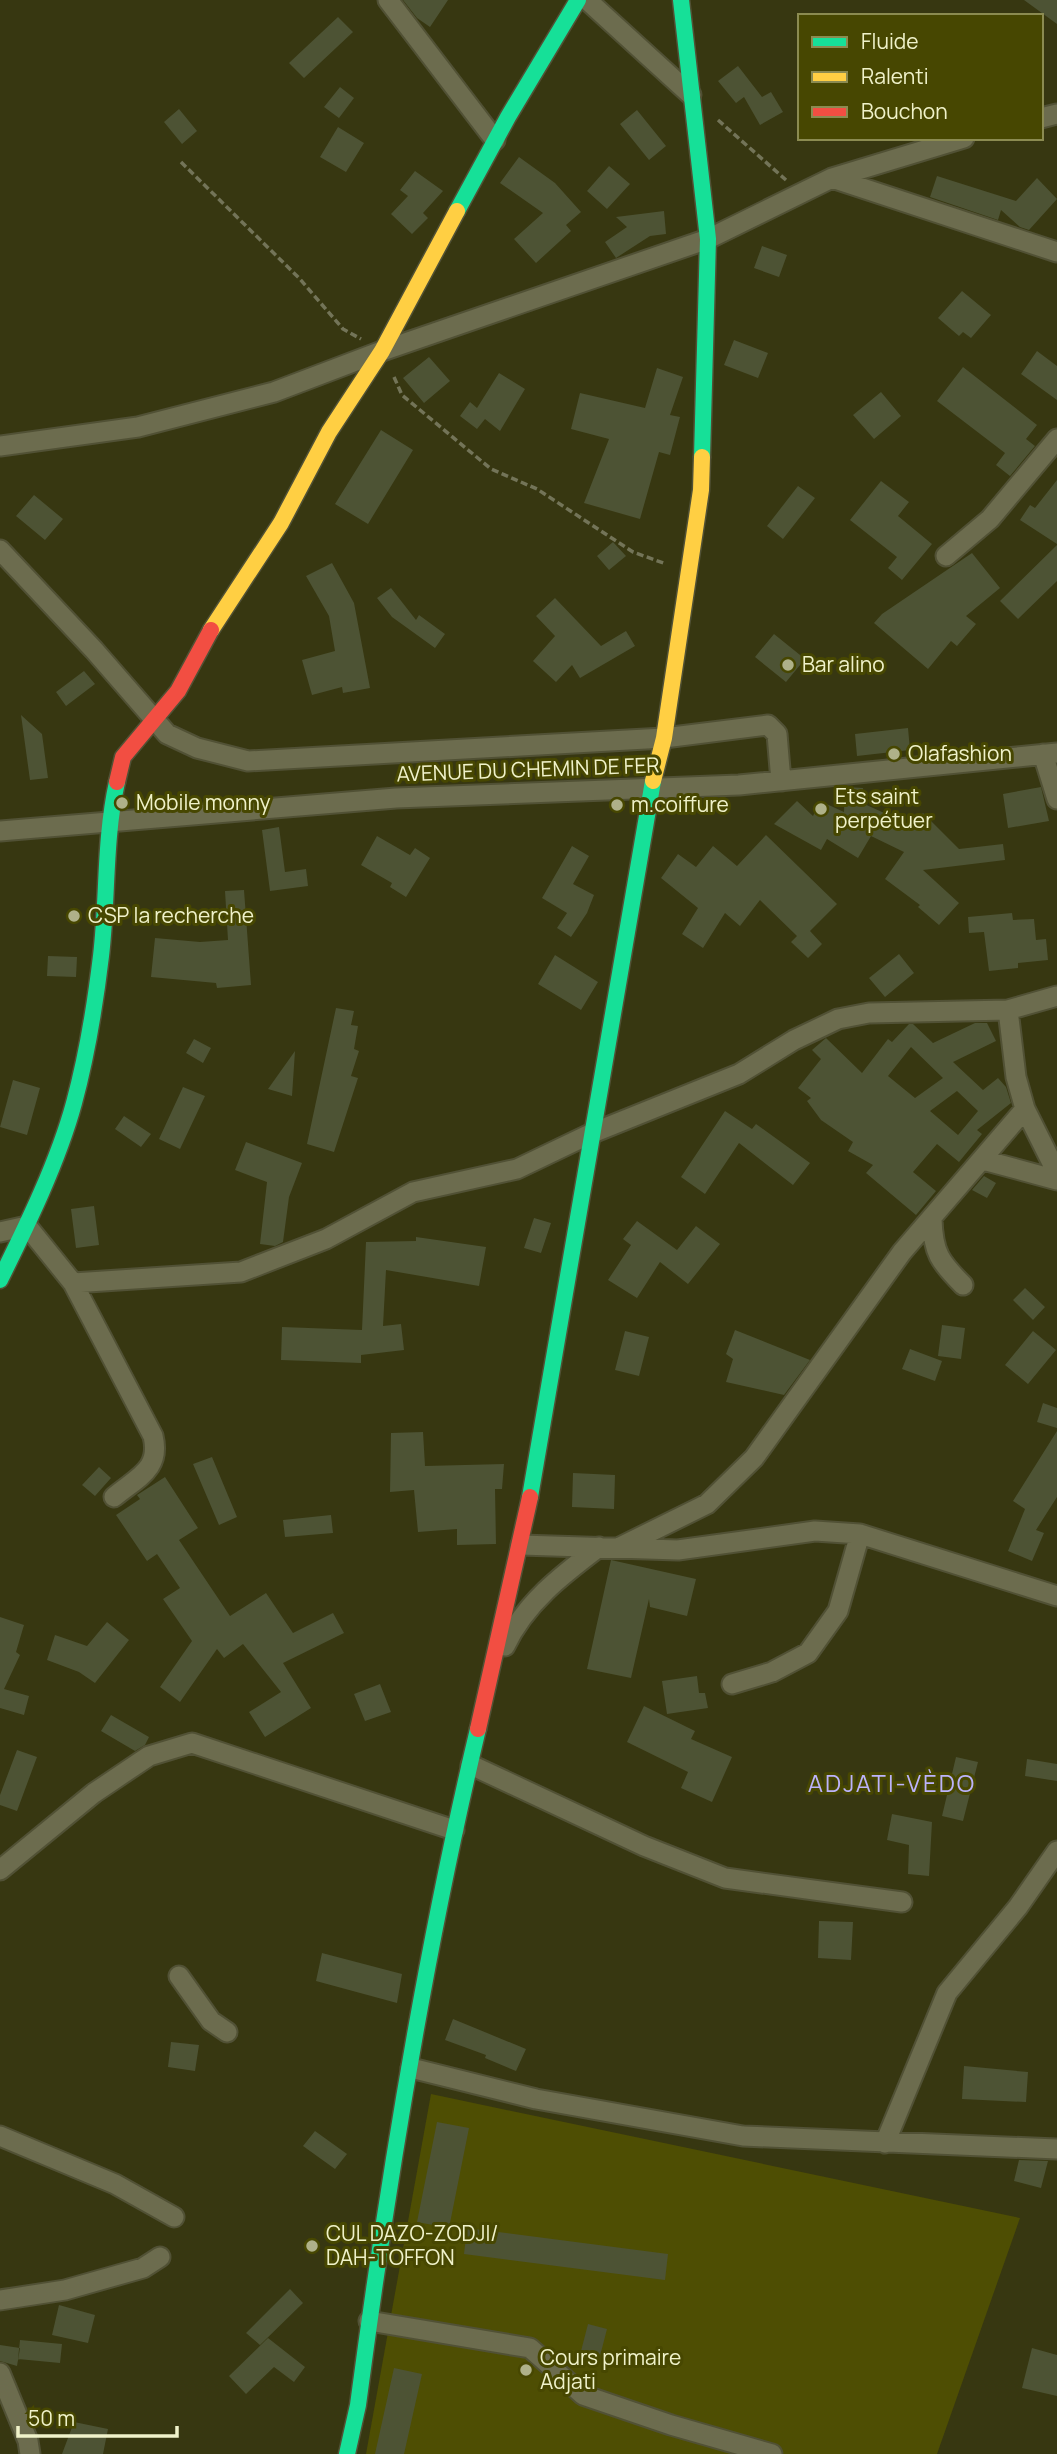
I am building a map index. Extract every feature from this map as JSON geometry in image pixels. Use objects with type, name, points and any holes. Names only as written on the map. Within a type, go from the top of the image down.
[{"type":"street","points":[[388,0],[495,139]]},
{"type":"street","points":[[0,1280],[27,1226],[73,1106],[87,1046],[101,954],[108,823],[123,757],[178,691],[209,633],[281,523],[329,432],[382,351],[495,139],[578,0]]},
{"type":"street","points":[[587,0],[691,95]]},
{"type":"street","points":[[346,2454],[358,2405],[369,2320],[411,2068],[454,1830],[521,1545],[559,1338],[590,1134],[651,787],[664,738],[701,490],[708,239],[681,0]]},
{"type":"street","points":[[0,446],[138,427],[274,392],[382,351],[708,239],[799,191],[832,178],[957,140]]},
{"type":"street","points":[[832,178],[1057,252]]},
{"type":"street","points":[[946,556],[990,519],[1057,439]]},
{"type":"street","points":[[0,551],[94,650],[167,734],[197,748],[248,761],[664,738],[768,725],[777,734],[781,781]]},
{"type":"street","points":[[1050,753],[1057,799]]},
{"type":"street","name":"AVENUE DU CHEMIN DE FER","points":[[0,831],[396,798],[781,781],[1050,753]]},
{"type":"street","points":[[73,1283],[241,1272],[326,1239],[413,1192],[517,1168],[590,1134],[739,1074],[794,1040],[838,1019],[869,1013],[1008,1010],[1057,996]]},
{"type":"street","points":[[1008,1010],[1016,1077],[1025,1110],[1057,1173]]},
{"type":"street","points":[[620,1547],[707,1504],[754,1458],[902,1252],[1025,1110]]},
{"type":"street","points":[[983,1160],[1057,1180]]},
{"type":"street","points":[[932,1219],[933,1246],[942,1264],[963,1285]]},
{"type":"street","points":[[0,1232],[27,1226]]},
{"type":"street","points":[[27,1226],[73,1283],[153,1436],[156,1452],[153,1465],[114,1496]]},
{"type":"street","points":[[521,1545],[678,1550],[815,1531],[860,1534],[1057,1596]]},
{"type":"street","points":[[732,1684],[772,1672],[808,1653],[838,1611],[860,1534]]},
{"type":"street","points":[[491,1676],[514,1626],[552,1583],[599,1547]]},
{"type":"street","points":[[0,1870],[94,1793],[149,1756],[192,1744],[454,1830]]},
{"type":"street","points":[[471,1765],[644,1846],[724,1878],[902,1902]]},
{"type":"street","points":[[885,2143],[947,1993],[1018,1907],[1057,1851]]},
{"type":"street","points":[[179,1976],[211,2021],[228,2032]]},
{"type":"street","points":[[411,2068],[536,2099],[743,2136],[885,2143],[1026,2145],[1057,2149]]},
{"type":"street","points":[[0,2136],[115,2184],[173,2217]]},
{"type":"street","points":[[0,2300],[65,2290],[143,2268],[160,2257]]},
{"type":"street","points":[[369,2320],[530,2348],[583,2395],[671,2426],[772,2454]]},
{"type":"street","points":[[0,2373],[28,2441],[30,2454]]},
{"type":"path","points":[[691,95],[799,191]]},
{"type":"path","points":[[181,162],[299,278],[343,329],[382,351],[402,394],[491,469],[537,489],[633,552],[688,572]]},
{"type":"shaded area","points":[[431,2094],[1020,2218],[937,2454],[366,2454]]},
{"type":"building","points":[[403,0],[448,0],[430,27],[417,18]]},
{"type":"building","points":[[1024,0],[1057,0],[1057,24]]},
{"type":"building","points":[[338,17],[353,32],[304,78],[289,63]]},
{"type":"building","points":[[738,66],[762,97],[771,92],[783,112],[760,125],[744,97],[736,103],[718,81]]},
{"type":"building","points":[[340,87],[354,98],[339,118],[324,107]]},
{"type":"building","points":[[179,109],[197,131],[182,144],[164,122]]},
{"type":"building","points":[[637,110],[666,146],[649,160],[620,124]]},
{"type":"building","points":[[338,127],[364,143],[346,172],[320,157]]},
{"type":"building","points":[[519,157],[555,183],[581,212],[566,225],[571,231],[536,263],[514,239],[543,213],[500,183]]},
{"type":"building","points":[[609,166],[630,184],[607,209],[587,191]]},
{"type":"building","points":[[415,171],[443,191],[423,213],[428,218],[412,234],[391,214],[408,196],[400,190]]},
{"type":"building","points":[[937,176],[1016,201],[1037,178],[1057,199],[1029,230],[1020,227],[1001,210],[998,220],[930,197]]},
{"type":"building","points":[[664,211],[666,234],[650,236],[616,258],[605,242],[627,227],[616,217]]},
{"type":"building","points":[[762,246],[787,255],[779,277],[754,268]]},
{"type":"building","points":[[962,291],[991,315],[971,338],[963,332],[959,336],[938,318]]},
{"type":"building","points":[[734,340],[768,353],[758,378],[724,365]]},
{"type":"building","points":[[1037,351],[1057,366],[1057,400],[1021,374]]},
{"type":"building","points":[[429,357],[450,381],[424,403],[403,378]]},
{"type":"building","points":[[963,367],[1037,425],[1026,439],[1035,446],[1010,476],[996,465],[1005,453],[937,401]]},
{"type":"building","points":[[657,368],[683,377],[670,415],[680,417],[670,455],[659,452],[640,519],[584,503],[609,439],[571,429],[580,393],[645,408]]},
{"type":"building","points":[[499,373],[525,389],[500,431],[485,419],[477,429],[460,416],[470,402],[477,408]]},
{"type":"building","points":[[881,392],[901,416],[874,439],[853,415]]},
{"type":"building","points":[[381,430],[413,450],[368,524],[335,504]]},
{"type":"building","points":[[1057,480],[1057,544],[1020,520],[1030,505],[1035,508]]},
{"type":"building","points":[[881,481],[909,502],[898,516],[932,544],[902,580],[888,568],[897,557],[850,520]]},
{"type":"building","points":[[798,486],[815,498],[783,539],[767,526]]},
{"type":"building","points":[[34,495],[63,519],[45,540],[16,516]]},
{"type":"building","points":[[613,542],[626,556],[609,570],[597,556]]},
{"type":"building","points":[[1057,545],[1057,581],[1018,619],[1000,601]]},
{"type":"building","points":[[972,553],[1000,588],[966,616],[976,624],[957,646],[951,641],[928,669],[874,623],[882,614]]},
{"type":"building","points":[[332,563],[354,603],[370,688],[343,693],[342,687],[312,695],[302,660],[335,651],[329,616],[306,576]]},
{"type":"building","points":[[391,588],[416,620],[419,615],[445,634],[435,648],[392,617],[377,598]]},
{"type":"building","points":[[555,598],[601,646],[626,631],[635,646],[580,678],[572,665],[556,682],[533,661],[555,636],[536,616]]},
{"type":"building","points":[[774,634],[805,659],[786,682],[755,657]]},
{"type":"building","points":[[84,671],[95,684],[66,706],[56,692]]},
{"type":"building","points":[[21,715],[42,734],[48,778],[30,780]]},
{"type":"building","points":[[908,728],[910,750],[857,756],[855,734]]},
{"type":"building","points":[[845,787],[863,788],[862,803],[911,825],[923,813],[959,849],[1003,844],[1005,860],[923,870],[959,903],[939,925],[918,907],[920,905],[885,879],[904,852],[871,836],[858,858],[827,839],[821,850],[774,824],[797,801],[813,816],[820,801],[844,812]]},
{"type":"building","points":[[1041,787],[1049,821],[1008,828],[1003,794]]},
{"type":"building","points":[[279,827],[285,872],[306,869],[308,886],[270,891],[262,830]]},
{"type":"building","points":[[766,835],[837,904],[810,931],[822,944],[808,958],[791,942],[797,936],[760,900],[740,926],[725,913],[703,948],[682,934],[698,908],[661,878],[678,854],[696,867],[713,846],[737,866]]},
{"type":"building","points":[[377,836],[410,855],[415,848],[430,858],[406,897],[390,887],[392,883],[361,865]]},
{"type":"building","points":[[572,846],[589,856],[573,884],[594,895],[587,913],[571,937],[557,928],[567,913],[542,898]]},
{"type":"building","points":[[244,890],[251,985],[217,988],[216,983],[151,977],[155,938],[200,942],[228,940],[225,891]]},
{"type":"building","points":[[1012,913],[1013,920],[1034,919],[1036,940],[1046,939],[1048,960],[1018,963],[1018,968],[989,971],[984,932],[969,933],[968,917]]},
{"type":"building","points":[[899,954],[914,973],[885,997],[869,978]]},
{"type":"building","points":[[555,955],[598,982],[581,1010],[538,984]]},
{"type":"building","points":[[48,956],[77,957],[76,977],[47,976]]},
{"type":"building","points":[[336,1008],[354,1011],[351,1025],[358,1026],[354,1049],[359,1051],[351,1076],[358,1078],[334,1152],[307,1144]]},
{"type":"building","points":[[975,1023],[987,1023],[996,1041],[953,1062],[983,1090],[998,1078],[1006,1087],[1011,1103],[977,1130],[982,1134],[959,1162],[937,1144],[913,1172],[936,1191],[916,1215],[866,1173],[873,1165],[848,1151],[853,1142],[821,1120],[807,1101],[811,1098],[798,1088],[821,1059],[812,1050],[826,1038],[862,1073],[888,1039],[892,1042],[909,1024],[913,1024],[933,1043]],"holes":[[[911,1047],[943,1078],[915,1098],[888,1076]],[[957,1091],[978,1111],[958,1135],[930,1111]]]},
{"type":"building","points":[[194,1039],[211,1048],[203,1063],[186,1053]]},
{"type":"building","points":[[295,1051],[292,1096],[268,1089]]},
{"type":"building","points":[[13,1080],[40,1088],[27,1135],[0,1127]]},
{"type":"building","points":[[183,1087],[205,1096],[180,1149],[159,1139]]},
{"type":"building","points":[[725,1111],[752,1129],[756,1124],[810,1163],[793,1185],[739,1143],[705,1194],[681,1177]]},
{"type":"building","points":[[124,1116],[151,1134],[141,1147],[115,1129]]},
{"type":"building","points":[[246,1142],[302,1163],[289,1197],[283,1242],[275,1246],[260,1244],[267,1182],[235,1170]]},
{"type":"building","points":[[984,1176],[996,1183],[987,1198],[972,1190]]},
{"type":"building","points":[[94,1206],[99,1245],[76,1248],[71,1209]]},
{"type":"building","points":[[534,1218],[551,1223],[541,1253],[524,1248]]},
{"type":"building","points":[[637,1221],[677,1250],[696,1226],[720,1244],[688,1284],[660,1262],[637,1298],[608,1280],[631,1245],[623,1239]]},
{"type":"building","points":[[416,1237],[486,1247],[479,1286],[386,1270],[383,1326],[401,1324],[404,1350],[361,1355],[361,1363],[281,1360],[282,1327],[362,1330],[366,1242],[416,1241]]},
{"type":"building","points":[[1025,1288],[1045,1307],[1033,1320],[1013,1300]]},
{"type":"building","points":[[942,1325],[965,1328],[961,1359],[938,1356]]},
{"type":"building","points":[[735,1330],[810,1360],[784,1395],[726,1382],[733,1359],[726,1354]]},
{"type":"building","points":[[625,1331],[649,1337],[639,1376],[615,1370]]},
{"type":"building","points":[[1033,1331],[1056,1350],[1028,1384],[1005,1365]]},
{"type":"building","points":[[910,1349],[942,1361],[935,1381],[902,1369]]},
{"type":"building","points":[[1043,1403],[1057,1408],[1057,1428],[1037,1422]]},
{"type":"building","points":[[1057,1431],[1057,1497],[1036,1530],[1044,1533],[1032,1561],[1008,1551],[1025,1509],[1013,1501]]},
{"type":"building","points":[[423,1432],[425,1466],[504,1464],[502,1489],[495,1489],[496,1544],[457,1545],[457,1529],[418,1532],[414,1490],[390,1492],[391,1433]]},
{"type":"building","points":[[212,1457],[237,1517],[219,1525],[193,1464]]},
{"type":"building","points":[[99,1467],[111,1478],[95,1496],[82,1485]]},
{"type":"building","points":[[573,1473],[615,1475],[614,1509],[572,1507]]},
{"type":"building","points":[[165,1477],[198,1528],[179,1540],[230,1616],[266,1593],[293,1633],[333,1613],[344,1633],[283,1663],[311,1708],[265,1737],[249,1712],[281,1692],[243,1644],[224,1658],[217,1649],[180,1702],[160,1687],[192,1641],[163,1599],[180,1588],[157,1554],[147,1561],[116,1515],[140,1499],[137,1495]]},
{"type":"building","points":[[331,1515],[333,1533],[285,1537],[283,1520]]},
{"type":"building","points":[[611,1560],[696,1579],[687,1616],[650,1607],[649,1599],[631,1678],[587,1669]]},
{"type":"building","points":[[0,1617],[24,1625],[16,1652],[20,1655],[4,1689],[29,1696],[24,1715],[0,1708]]},
{"type":"building","points":[[107,1622],[129,1640],[95,1683],[79,1672],[47,1660],[55,1635],[87,1646]]},
{"type":"building","points":[[697,1676],[699,1693],[705,1693],[708,1708],[667,1714],[662,1681]]},
{"type":"building","points":[[380,1684],[391,1712],[365,1721],[354,1694]]},
{"type":"building","points":[[644,1706],[695,1731],[691,1739],[732,1757],[712,1802],[681,1788],[688,1772],[627,1742]]},
{"type":"building","points":[[111,1715],[149,1737],[145,1745],[135,1751],[101,1731]]},
{"type":"building","points":[[17,1750],[37,1757],[17,1811],[0,1805],[0,1795]]},
{"type":"building","points":[[956,1757],[978,1762],[963,1821],[942,1816]]},
{"type":"building","points":[[1027,1759],[1057,1764],[1057,1781],[1025,1776]]},
{"type":"building","points":[[892,1814],[932,1822],[929,1876],[908,1874],[909,1845],[887,1840]]},
{"type":"building","points":[[819,1921],[853,1922],[851,1960],[818,1958]]},
{"type":"building","points":[[322,1953],[402,1974],[397,2003],[316,1981]]},
{"type":"building","points":[[453,2019],[526,2049],[516,2071],[485,2058],[486,2055],[445,2040]]},
{"type":"building","points":[[171,2042],[199,2045],[195,2071],[168,2067]]},
{"type":"building","points":[[964,2066],[1028,2072],[1026,2102],[962,2099]]},
{"type":"building","points":[[437,2122],[469,2128],[449,2228],[417,2222]]},
{"type":"building","points":[[315,2131],[347,2154],[335,2169],[303,2146]]},
{"type":"building","points":[[1019,2160],[1048,2161],[1041,2188],[1014,2181]]},
{"type":"building","points":[[467,2228],[668,2254],[665,2280],[464,2254]]},
{"type":"building","points":[[290,2289],[303,2303],[260,2345],[246,2333]]},
{"type":"building","points":[[59,2305],[95,2315],[88,2343],[52,2335]]},
{"type":"building","points":[[588,2324],[607,2329],[599,2360],[580,2355]]},
{"type":"building","points":[[268,2338],[305,2367],[294,2382],[274,2367],[246,2394],[229,2376]]},
{"type":"building","points":[[20,2340],[62,2344],[60,2363],[18,2359]]},
{"type":"building","points":[[0,2345],[20,2348],[17,2366],[0,2361]]},
{"type":"building","points":[[1032,2348],[1057,2355],[1057,2396],[1022,2388]]},
{"type":"building","points":[[394,2368],[422,2374],[404,2454],[375,2454]]},
{"type":"building","points":[[74,2422],[108,2429],[103,2454],[62,2454]]},
{"type":"traffic: fast","points":[[457,211],[508,117],[578,0]]},
{"type":"traffic: fast","points":[[681,0],[708,239],[702,457]]},
{"type":"traffic: fast","points":[[530,1497],[653,781]]},
{"type":"traffic: fast","points":[[0,1280],[51,1170],[79,1085],[99,975],[108,847],[117,782]]},
{"type":"traffic: fast","points":[[347,2454],[358,2405],[409,2066],[441,1896],[478,1729]]},
{"type":"traffic: slow","points":[[211,630],[281,523],[329,432],[382,351],[457,211]]},
{"type":"traffic: slow","points":[[653,781],[664,738],[701,490],[702,457]]},
{"type":"traffic: jam","points":[[117,782],[123,757],[178,691],[211,630]]},
{"type":"traffic: jam","points":[[478,1729],[530,1497]]},
{"type":"place","name":"Bar alino","points":[[788,665]]},
{"type":"place","name":"Olafashion","points":[[894,754]]},
{"type":"place","name":"Mobile monny","points":[[122,803]]},
{"type":"place","name":"m.coiffure","points":[[617,805]]},
{"type":"place","name":"Ets saint perpétuer","points":[[821,809]]},
{"type":"place","name":"CSP la recherche","points":[[74,916]]},
{"type":"place","name":"CUL DAZO-ZODJI/ DAH-TOFFON","points":[[312,2246]]},
{"type":"place","name":"Cours primaire Adjati","points":[[526,2370]]},
{"type":"district","name":"ADJATI-VÈDO","points":[[892,1784]]}]
